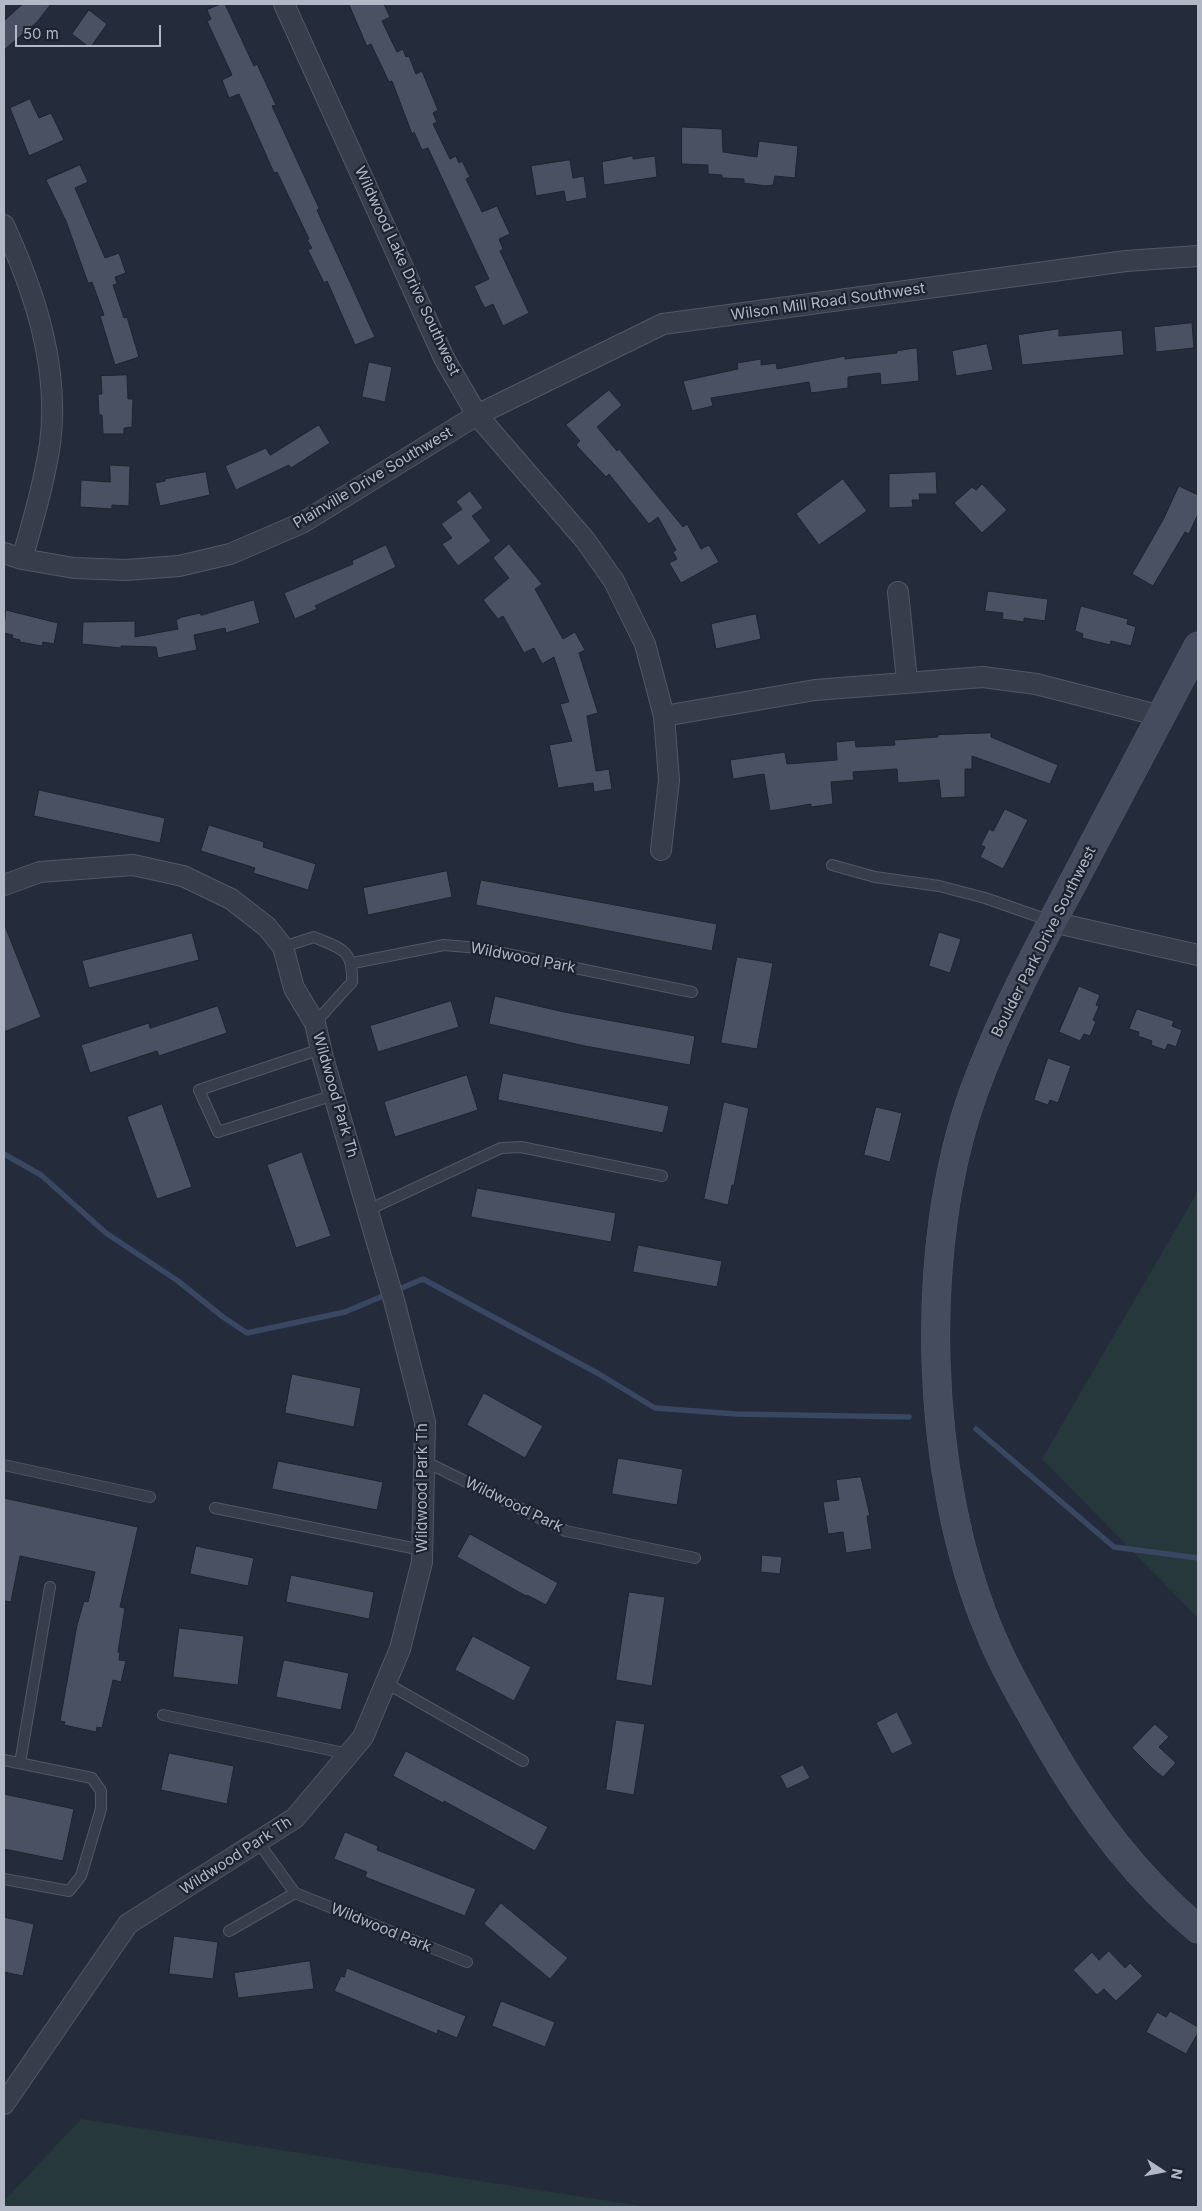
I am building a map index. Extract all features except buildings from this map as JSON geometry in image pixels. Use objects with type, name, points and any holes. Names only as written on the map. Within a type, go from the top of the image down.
[{"type":"street","name":"Wildwood Lake Drive Southwest","points":[[284,4],[444,358],[477,415],[585,540],[614,581],[645,644],[664,716],[669,780],[661,850]]},
{"type":"street","points":[[4,225],[22,265],[44,334],[51,388],[50,442],[43,484],[13,556]]},
{"type":"street","name":"Wilson Mill Road Southwest","points":[[477,415],[663,324],[1126,261],[1198,256]]},
{"type":"street","name":"Plainville Drive Southwest","points":[[13,556],[74,568],[126,570],[179,566],[230,554],[302,523],[477,415]]},
{"type":"street","points":[[898,592],[907,681]]},
{"type":"street","name":"Boulder Park Drive Southwest","points":[[1198,646],[1007,1009],[973,1094],[951,1177],[938,1262],[935,1357],[945,1467],[962,1551],[988,1628],[1016,1687],[1069,1780],[1106,1834],[1149,1883],[1198,1929]]},
{"type":"street","points":[[664,716],[815,690],[907,681],[983,677],[1036,684],[1161,716]]},
{"type":"street","name":"Wildwood Park Th","points":[[4,885],[40,872],[133,865],[183,876],[231,899],[267,927],[283,947],[294,988],[315,1023],[395,1304],[425,1422],[422,1562],[400,1648],[364,1737],[295,1818],[128,1924],[4,2104]]},
{"type":"street","points":[[1052,922],[1198,955]]},
{"type":"lane","points":[[832,865],[875,877],[939,886],[976,895],[1052,922]]},
{"type":"lane","points":[[283,947],[314,937],[343,949],[353,963],[352,982],[315,1023]]},
{"type":"lane","name":"Wildwood Park","points":[[353,963],[444,946],[478,948],[692,992]]},
{"type":"lane","points":[[321,1049],[200,1090],[218,1132],[334,1095]]},
{"type":"lane","points":[[368,1210],[501,1148],[521,1147],[662,1176]]},
{"type":"lane","name":"Wildwood Park","points":[[424,1461],[566,1531],[695,1558]]},
{"type":"lane","points":[[4,1465],[150,1497]]},
{"type":"lane","points":[[215,1508],[422,1550]]},
{"type":"lane","points":[[20,1763],[50,1586]]},
{"type":"lane","points":[[386,1683],[523,1761]]},
{"type":"lane","points":[[163,1715],[349,1754]]},
{"type":"lane","points":[[4,1760],[92,1778],[101,1792],[101,1809],[81,1876],[68,1891],[4,1878]]},
{"type":"lane","points":[[229,1931],[295,1894],[258,1842]]},
{"type":"lane","name":"Wildwood Park","points":[[295,1894],[468,1962]]},
{"type":"shaded area","points":[[1198,1191],[1198,1618],[1042,1459]]},
{"type":"shaded area","points":[[81,2119],[648,2207],[4,2207],[4,2201]]},
{"type":"waterway","points":[[4,1154],[41,1175],[106,1233],[178,1281],[223,1317],[247,1333],[345,1312],[423,1279],[599,1374],[655,1408],[736,1414],[909,1417]]},
{"type":"waterway","points":[[976,1429],[1114,1547],[1198,1558]]}]
